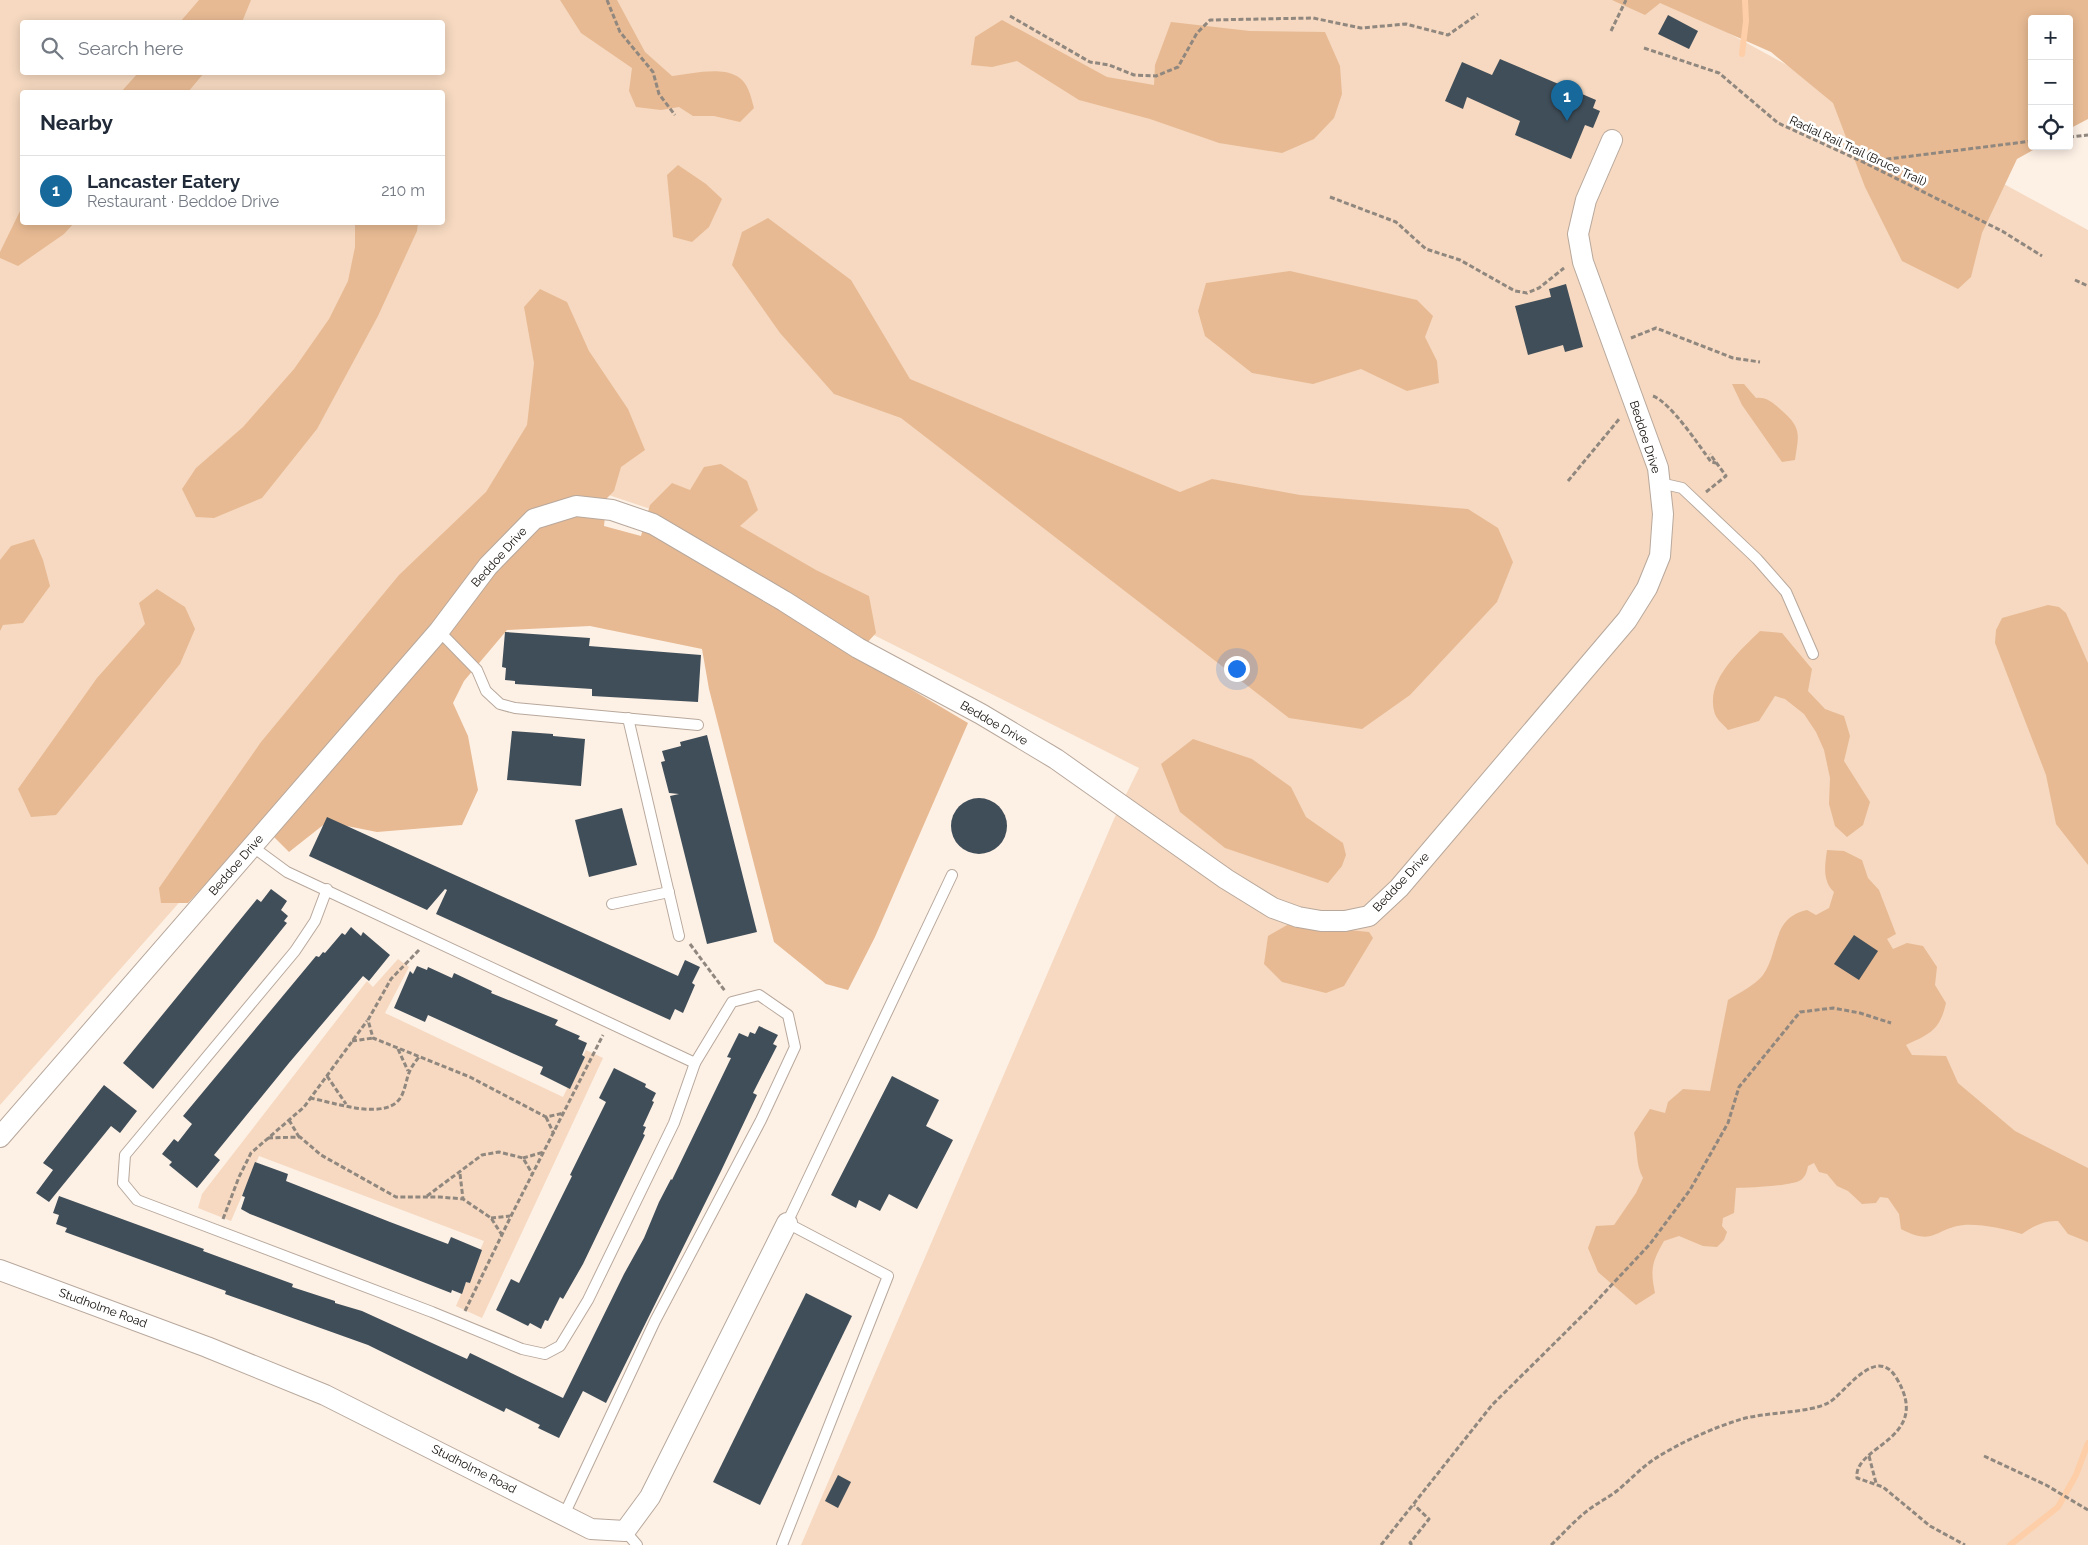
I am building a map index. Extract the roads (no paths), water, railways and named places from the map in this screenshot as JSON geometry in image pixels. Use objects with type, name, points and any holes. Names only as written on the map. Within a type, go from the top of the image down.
[{"type":"street","name":"Beddoe Drive","points":[[0,1137],[439,631],[488,566],[534,519],[576,506],[612,510],[653,524],[668,532],[784,600],[858,648],[981,714],[1056,759],[1226,879],[1273,908],[1306,918],[1345,921],[1369,916],[1399,888],[1627,620],[1647,588],[1660,556],[1663,514],[1658,468],[1582,254],[1578,234],[1586,200],[1612,140]]},
{"type":"street","name":"Studholme Road","points":[[0,1270],[207,1347],[325,1395],[590,1529],[631,1538],[787,1223]]},
{"type":"lane","points":[[1660,483],[1682,488],[1758,559],[1786,592],[1813,654]]},
{"type":"lane","points":[[439,631],[477,670],[486,691],[500,704],[515,708],[698,724]]},
{"type":"lane","points":[[628,718],[679,936]]},
{"type":"lane","points":[[253,846],[287,872],[695,1062]]},
{"type":"lane","points":[[782,1545],[888,1276],[787,1223],[952,875]]},
{"type":"lane","points":[[327,889],[315,921],[295,951],[125,1155],[123,1183],[137,1200],[219,1230],[522,1349],[545,1354],[560,1346],[588,1300],[674,1123],[695,1062],[732,1002],[759,995],[788,1015],[795,1046],[761,1120],[655,1321],[564,1515]]},
{"type":"lane","points":[[612,904],[668,892]]},
{"type":"waterway","points":[[1742,54],[1746,21],[1745,0]]},
{"type":"waterway","points":[[2010,1545],[2058,1507],[2076,1475],[2088,1443]]},
{"type":"place","name":"Lancaster Eatery","points":[[1567,121]]}]
